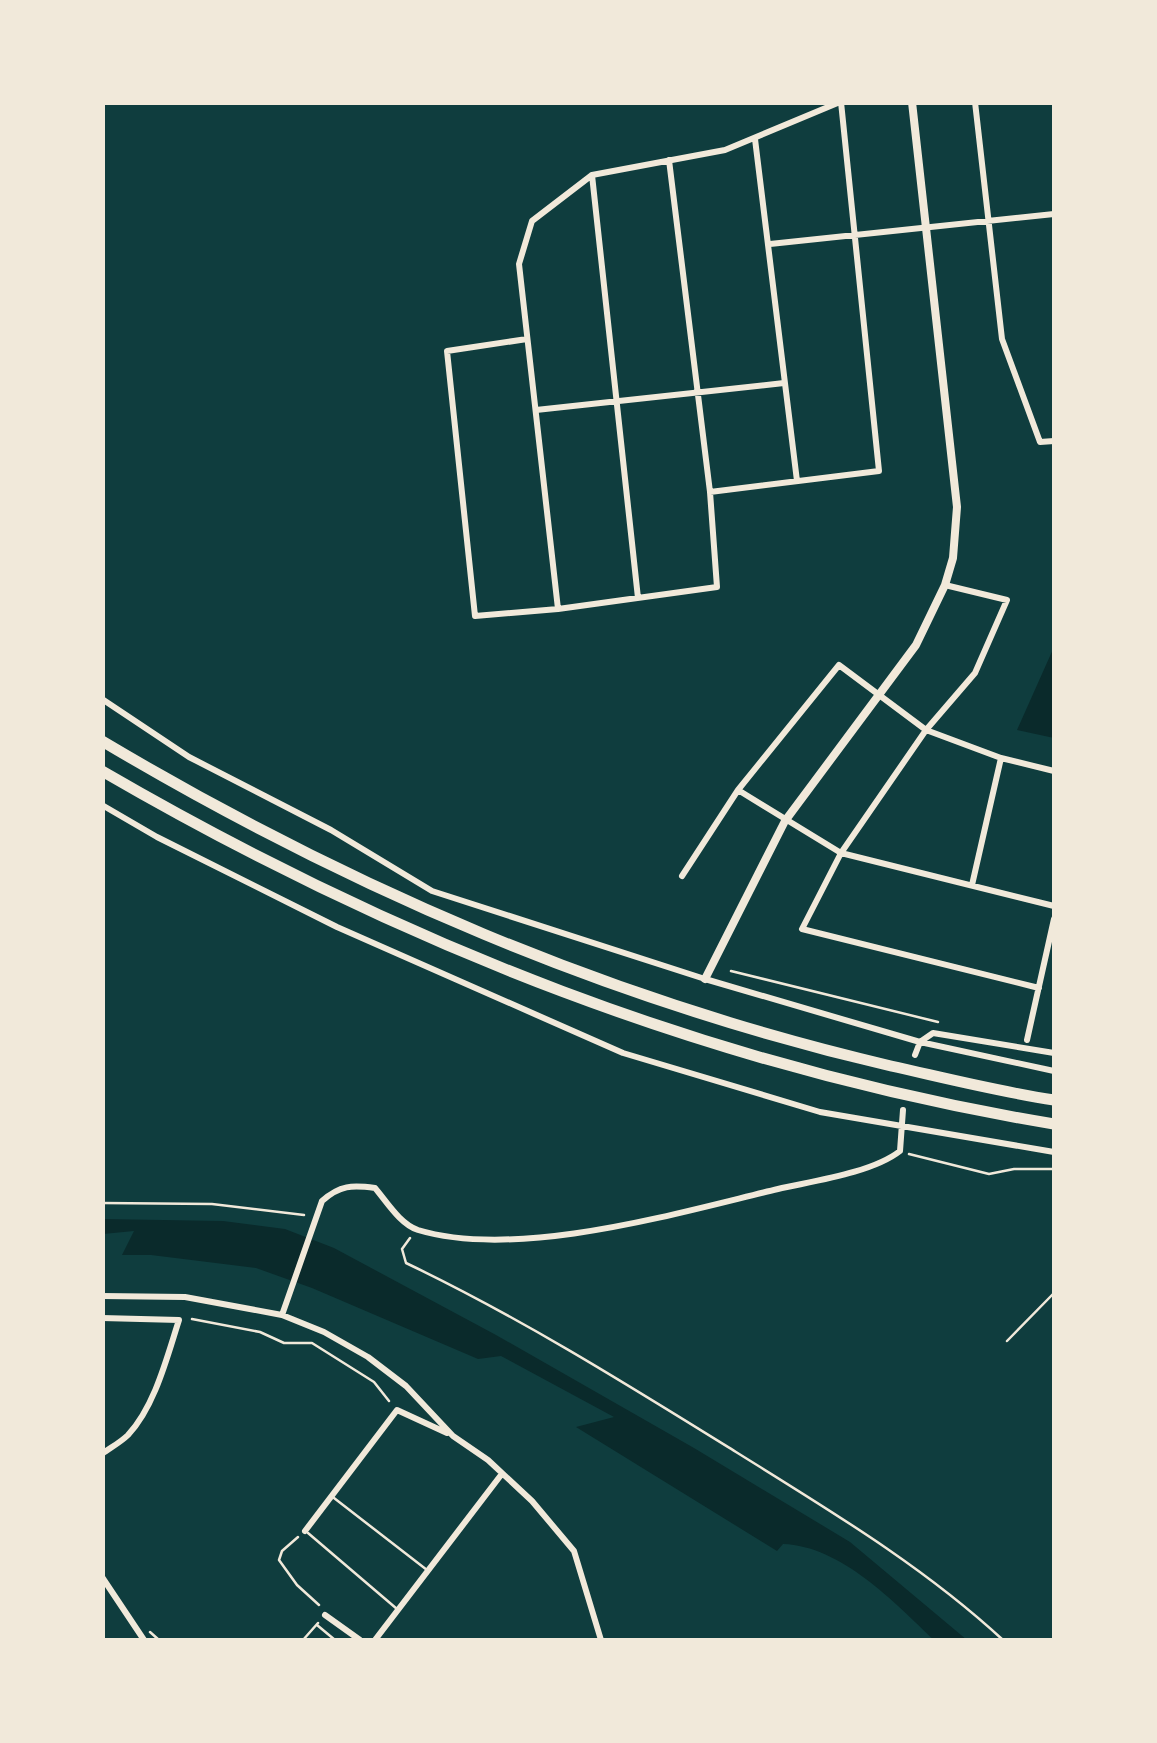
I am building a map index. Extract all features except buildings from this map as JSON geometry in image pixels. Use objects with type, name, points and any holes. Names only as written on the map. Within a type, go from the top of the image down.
[{"type":"highway","points":[[102,732],[196,797]]},
{"type":"highway","points":[[102,741],[282,843],[449,922],[602,981],[789,1040],[1054,1100]]},
{"type":"highway","points":[[102,771],[266,862],[358,907],[547,988],[753,1054],[1054,1127]]},
{"type":"street","points":[[558,609],[519,264],[532,222],[592,175],[726,150],[841,102],[879,471],[710,492]]},
{"type":"street","points":[[705,979],[785,820],[916,645],[946,586],[953,558],[957,507],[912,102]]},
{"type":"street","points":[[975,102],[1002,338],[1040,442],[1054,441]]},
{"type":"street","points":[[755,139],[796,481]]},
{"type":"street","points":[[528,339],[447,350],[475,616],[718,587],[669,160]]},
{"type":"street","points":[[592,175],[638,598]]},
{"type":"street","points":[[770,244],[1054,214]]},
{"type":"street","points":[[536,410],[784,383]]},
{"type":"street","points":[[946,586],[1006,600],[974,673],[926,730],[841,853],[802,929],[1039,988]]},
{"type":"street","points":[[682,876],[738,790],[840,664],[926,730],[1000,758],[1054,771]]},
{"type":"street","points":[[102,699],[189,757],[331,830],[432,891],[705,979],[920,1042],[1054,1071]]},
{"type":"street","points":[[972,885],[1000,758]]},
{"type":"street","points":[[738,790],[841,853],[1054,906]]},
{"type":"street","points":[[102,804],[156,837],[336,928],[623,1053],[820,1112],[1054,1152]]},
{"type":"street","points":[[1027,1040],[1054,919]]},
{"type":"street","points":[[915,1056],[920,1042],[933,1033],[1054,1054]]},
{"type":"street","points":[[282,1316],[322,1201],[336,1189],[352,1185],[375,1188],[406,1224],[416,1229],[476,1238],[521,1238],[572,1231],[657,1218],[891,1158],[900,1152],[903,1110]]},
{"type":"street","points":[[102,1296],[185,1297],[282,1316],[324,1332],[406,1386],[453,1436]]},
{"type":"street","points":[[102,1318],[179,1320],[163,1369],[146,1404],[128,1434],[102,1454]]},
{"type":"street","points":[[305,1531],[396,1410],[453,1436],[488,1460],[532,1502],[574,1552],[601,1640]]},
{"type":"street","points":[[375,1640],[501,1475]]},
{"type":"street","points":[[102,1577],[144,1640]]},
{"type":"street","points":[[325,1615],[360,1640]]},
{"type":"lane","points":[[332,1497],[428,1571]]},
{"type":"lane","points":[[305,1531],[398,1610]]},
{"type":"lane","points":[[150,1632],[159,1640]]},
{"type":"path","points":[[731,971],[950,1025]]},
{"type":"path","points":[[900,1152],[989,1174],[1014,1168],[1054,1170]]},
{"type":"path","points":[[102,1203],[212,1204],[316,1216]]},
{"type":"path","points":[[416,1229],[402,1248],[406,1263],[586,1359],[826,1508],[912,1564],[1003,1640]]},
{"type":"path","points":[[1007,1341],[1054,1293]]},
{"type":"path","points":[[179,1320],[213,1320],[260,1332],[284,1343],[312,1342],[374,1382],[396,1410]]},
{"type":"path","points":[[303,1640],[325,1615],[278,1560],[282,1551],[305,1531]]},
{"type":"path","points":[[316,1624],[334,1640]]},
{"type":"water","points":[[1054,647],[1054,738],[1017,730]]},
{"type":"water","points":[[103,1219],[223,1221],[285,1229],[334,1248],[496,1335],[850,1542],[967,1640],[934,1640],[865,1578],[825,1554],[783,1544],[777,1551],[576,1427],[614,1417],[501,1356],[478,1359],[256,1268],[122,1255],[134,1231],[103,1234]]}]
